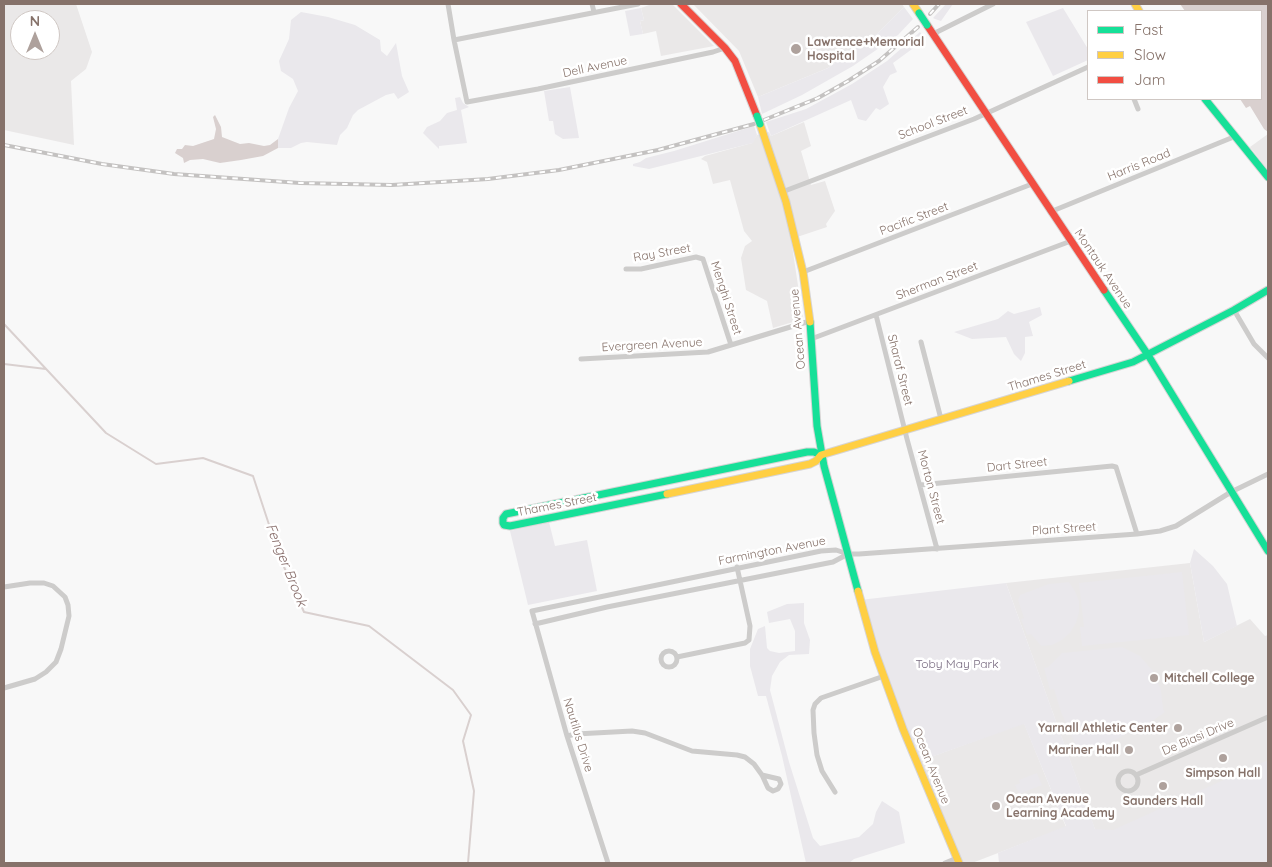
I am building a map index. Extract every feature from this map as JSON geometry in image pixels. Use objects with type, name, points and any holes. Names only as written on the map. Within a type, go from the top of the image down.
[{"type":"street","points":[[448,4],[454,40],[638,4]]},
{"type":"street","points":[[592,4],[594,12]]},
{"type":"street","name":"Ocean Avenue","points":[[681,4],[725,48],[740,72],[760,124],[782,192],[803,272],[810,321],[821,455],[867,625],[884,676],[958,861]]},
{"type":"street","name":"Montauk Avenue","points":[[913,4],[1050,212],[1148,355],[1268,551]]},
{"type":"street","points":[[933,34],[993,4]]},
{"type":"street","name":"Dell Avenue","points":[[454,40],[467,102],[538,89],[725,48]]},
{"type":"street","name":"School Street","points":[[782,192],[986,114],[1087,67]]},
{"type":"street","points":[[1134,100],[1138,109]]},
{"type":"street","points":[[1206,100],[1268,177]]},
{"type":"street","name":"Harris Road","points":[[1050,212],[1236,136]]},
{"type":"street","name":"Pacific Street","points":[[803,272],[1032,184]]},
{"type":"street","name":"Sherman Street","points":[[811,339],[1071,241]]},
{"type":"street","name":"Ray Street","points":[[626,269],[641,269],[696,256],[701,257]]},
{"type":"street","name":"Menghi Street","points":[[701,257],[732,345]]},
{"type":"street","name":"Thames Street","points":[[821,455],[807,452],[506,514],[502,518],[504,525],[510,526],[810,464],[821,455],[1133,362],[1234,310],[1268,290]]},
{"type":"street","points":[[1234,310],[1254,344],[1268,358]]},
{"type":"street","name":"Sharaf Street","points":[[876,315],[905,430]]},
{"type":"street","name":"Evergreen Avenue","points":[[581,359],[708,352],[810,321]]},
{"type":"street","points":[[921,342],[941,419]]},
{"type":"street","name":"Morton Street","points":[[905,430],[937,549]]},
{"type":"street","name":"Dart Street","points":[[920,485],[1112,466],[1116,467],[1138,534]]},
{"type":"street","points":[[732,467],[735,480]]},
{"type":"street","name":"Plant Street","points":[[848,554],[937,549],[1160,531],[1176,526],[1231,492],[1268,474]]},
{"type":"street","name":"Thames Street","points":[[611,492],[614,505]]},
{"type":"street","name":"Farmington Avenue","points":[[532,611],[821,551],[836,550],[848,554]]},
{"type":"street","name":"Farmington Avenue","points":[[535,624],[607,607],[833,562],[848,554]]},
{"type":"street","points":[[676,658],[745,643],[749,640],[750,626],[737,567]]},
{"type":"street","points":[[4,587],[30,582],[53,586],[65,597],[69,616],[56,662],[35,679],[4,688]]},
{"type":"street","name":"Nautilus Drive","points":[[532,611],[567,736],[608,863]]},
{"type":"street","points":[[835,792],[822,771],[817,755],[813,710],[815,704],[821,698],[884,676]]},
{"type":"street","name":"De Biasi Drive","points":[[1136,775],[1268,717]]},
{"type":"street","points":[[567,736],[632,731],[645,733],[692,751],[745,757],[754,764],[762,775]]},
{"type":"street","points":[[946,863],[958,861]]},
{"type":"shaded area","points":[[4,4],[76,4],[92,52],[86,69],[71,81],[74,145],[4,130]]},
{"type":"shaded area","points":[[652,4],[672,4],[714,46],[661,56],[656,31],[643,34],[640,21],[644,20],[641,8]]},
{"type":"shaded area","name":"Lawrence+Memorial Hospital","points":[[693,4],[902,4],[904,7],[877,34],[828,68],[758,97],[739,51]]},
{"type":"shaded area","points":[[1180,4],[1268,4],[1268,132],[1264,129],[1250,106],[1246,108],[1241,100],[1262,100],[1262,10],[1184,10]]},
{"type":"shaded area","points":[[215,115],[221,127],[222,137],[240,144],[249,143],[264,146],[270,145],[278,139],[278,148],[263,156],[241,160],[220,163],[203,159],[190,160],[184,163],[183,158],[175,153],[177,149],[182,149],[185,145],[193,146],[214,139],[216,129],[213,117]]},
{"type":"shaded area","points":[[804,122],[811,146],[801,151],[811,185],[825,181],[835,211],[826,224],[827,227],[791,239],[803,319],[773,328],[767,301],[746,290],[741,258],[745,246],[752,241],[744,231],[730,180],[713,184],[707,162],[701,159],[705,156],[752,143],[757,135],[769,132],[771,136]]},
{"type":"shaded area","points":[[1268,134],[1268,170],[1250,147]]},
{"type":"shaded area","name":"Mitchell College","points":[[1190,563],[1204,642],[1250,619],[1265,636],[1268,635],[1268,863],[1107,863],[1006,583]]},
{"type":"shaded area","name":"Ocean Avenue Learning Academy","points":[[1024,723],[1066,827],[972,863],[959,863],[917,762]]},
{"type":"green space","points":[[946,4],[953,4],[941,21],[933,18]]},
{"type":"green space","points":[[904,7],[913,19],[898,35],[853,66],[802,95],[762,114],[758,97],[828,68],[878,33]]},
{"type":"green space","points":[[641,8],[644,20],[640,21],[643,34],[630,36],[625,11]]},
{"type":"green space","points":[[1063,8],[1087,47],[1087,60],[1053,76],[1026,22]]},
{"type":"green space","points":[[301,12],[355,25],[380,40],[381,51],[387,56],[396,43],[402,76],[409,92],[398,99],[394,93],[386,95],[358,110],[353,115],[347,128],[340,135],[337,145],[307,142],[291,148],[278,148],[278,139],[289,108],[298,91],[293,79],[281,71],[279,61],[289,39],[291,20]]},
{"type":"green space","points":[[920,32],[923,36],[923,41],[893,63],[897,72],[890,75],[883,87],[889,104],[880,110],[876,108],[866,121],[858,119],[851,100],[771,136],[766,122],[806,109],[852,84],[887,61]]},
{"type":"green space","points":[[570,87],[579,138],[563,139],[555,134],[553,121],[549,121],[544,91]]},
{"type":"green space","points":[[460,97],[463,103],[469,107],[461,110],[467,143],[439,146],[439,149],[423,133],[427,127],[440,121],[447,113],[457,110],[455,98]]},
{"type":"green space","points":[[754,126],[757,135],[753,143],[649,169],[633,166],[633,164],[646,158]]},
{"type":"green space","points":[[1040,307],[1042,315],[1029,322],[1033,336],[1025,337],[1025,353],[1021,361],[1014,354],[1006,337],[972,339],[954,332],[998,319],[1008,311],[1014,314]]},
{"type":"green space","points":[[549,522],[555,546],[587,540],[597,591],[528,605],[510,531]]},
{"type":"green space","points":[[1194,549],[1213,566],[1227,584],[1237,626],[1204,642],[1190,563]]},
{"type":"green space","points":[[1182,572],[1189,635],[1082,646],[1080,627],[1084,627],[1079,583]]},
{"type":"green space","points":[[1069,582],[1079,601],[1076,623],[1070,633],[1062,640],[1052,645],[1041,646],[1031,634],[1027,635],[1021,619],[1024,618],[1018,600],[1020,595],[1049,584]]},
{"type":"green space","name":"Toby May Park","points":[[1006,583],[1095,829],[1113,830],[1268,760],[1268,863],[999,863],[998,853],[1066,826],[1024,724],[917,762],[860,600]]},
{"type":"green space","points":[[804,603],[804,623],[810,640],[809,654],[789,655],[780,662],[772,676],[770,690],[789,762],[813,838],[820,846],[859,837],[873,824],[876,812],[882,801],[899,812],[905,843],[854,859],[849,863],[806,863],[782,756],[766,696],[758,696],[750,666],[750,649],[758,629],[765,626],[767,648],[770,651],[779,653],[795,651],[795,631],[790,619],[769,623],[767,612],[787,604]]},
{"type":"green space","points":[[1122,647],[1140,656],[1153,671],[1161,690],[1165,712],[1143,728],[1140,725],[1121,737],[1087,753],[1078,750],[1061,712],[1054,689],[1050,690],[1044,668],[1048,667],[1062,653]]},
{"type":"green space","points":[[1037,773],[1042,785],[1019,794],[1015,785],[1020,783],[1019,780]]},
{"type":"waterway","name":"Fenger Brook","points":[[4,324],[106,433],[156,464],[203,458],[253,476],[280,558],[304,612],[369,626],[453,690],[471,715],[463,741],[474,791],[468,863]]},
{"type":"waterway","points":[[4,364],[46,369]]},
{"type":"railway","points":[[930,14],[939,4]]},
{"type":"railway","points":[[764,120],[818,98],[848,81],[879,61],[918,27]]},
{"type":"railway","points":[[4,145],[102,164],[174,174],[300,183],[392,185],[488,179],[559,170],[658,150],[754,124]]},
{"type":"traffic: fast","points":[[919,13],[927,25]]},
{"type":"traffic: fast","points":[[1206,100],[1268,177]]},
{"type":"traffic: fast","points":[[757,116],[760,124]]},
{"type":"traffic: fast","points":[[1104,290],[1148,355],[1268,551]]},
{"type":"traffic: fast","points":[[1069,381],[1133,362],[1234,310],[1268,290]]},
{"type":"traffic: fast","points":[[810,322],[817,426],[824,466],[858,591]]},
{"type":"traffic: fast","points":[[667,494],[510,526],[503,523],[503,518],[506,514],[807,452],[821,455]]},
{"type":"traffic: slow","points":[[913,4],[919,13]]},
{"type":"traffic: slow","points":[[1135,4],[1138,10]]},
{"type":"traffic: slow","points":[[760,124],[786,202],[803,272],[810,322]]},
{"type":"traffic: slow","points":[[667,494],[810,464],[821,455],[1069,381]]},
{"type":"traffic: slow","points":[[858,591],[875,652],[903,729],[959,863]]},
{"type":"traffic: jam","points":[[681,4],[725,48],[735,61],[757,116]]},
{"type":"traffic: jam","points":[[927,25],[1104,290]]},
{"type":"place","name":"Lawrence+Memorial Hospital","points":[[796,49]]},
{"type":"place","name":"Mitchell College","points":[[1154,678]]},
{"type":"place","name":"Yarnall Athletic Center","points":[[1178,728]]},
{"type":"place","name":"Mariner Hall","points":[[1129,750]]},
{"type":"place","name":"Simpson Hall","points":[[1223,758]]},
{"type":"place","name":"Saunders Hall","points":[[1163,786]]},
{"type":"place","name":"Ocean Avenue Learning Academy","points":[[996,806]]}]
